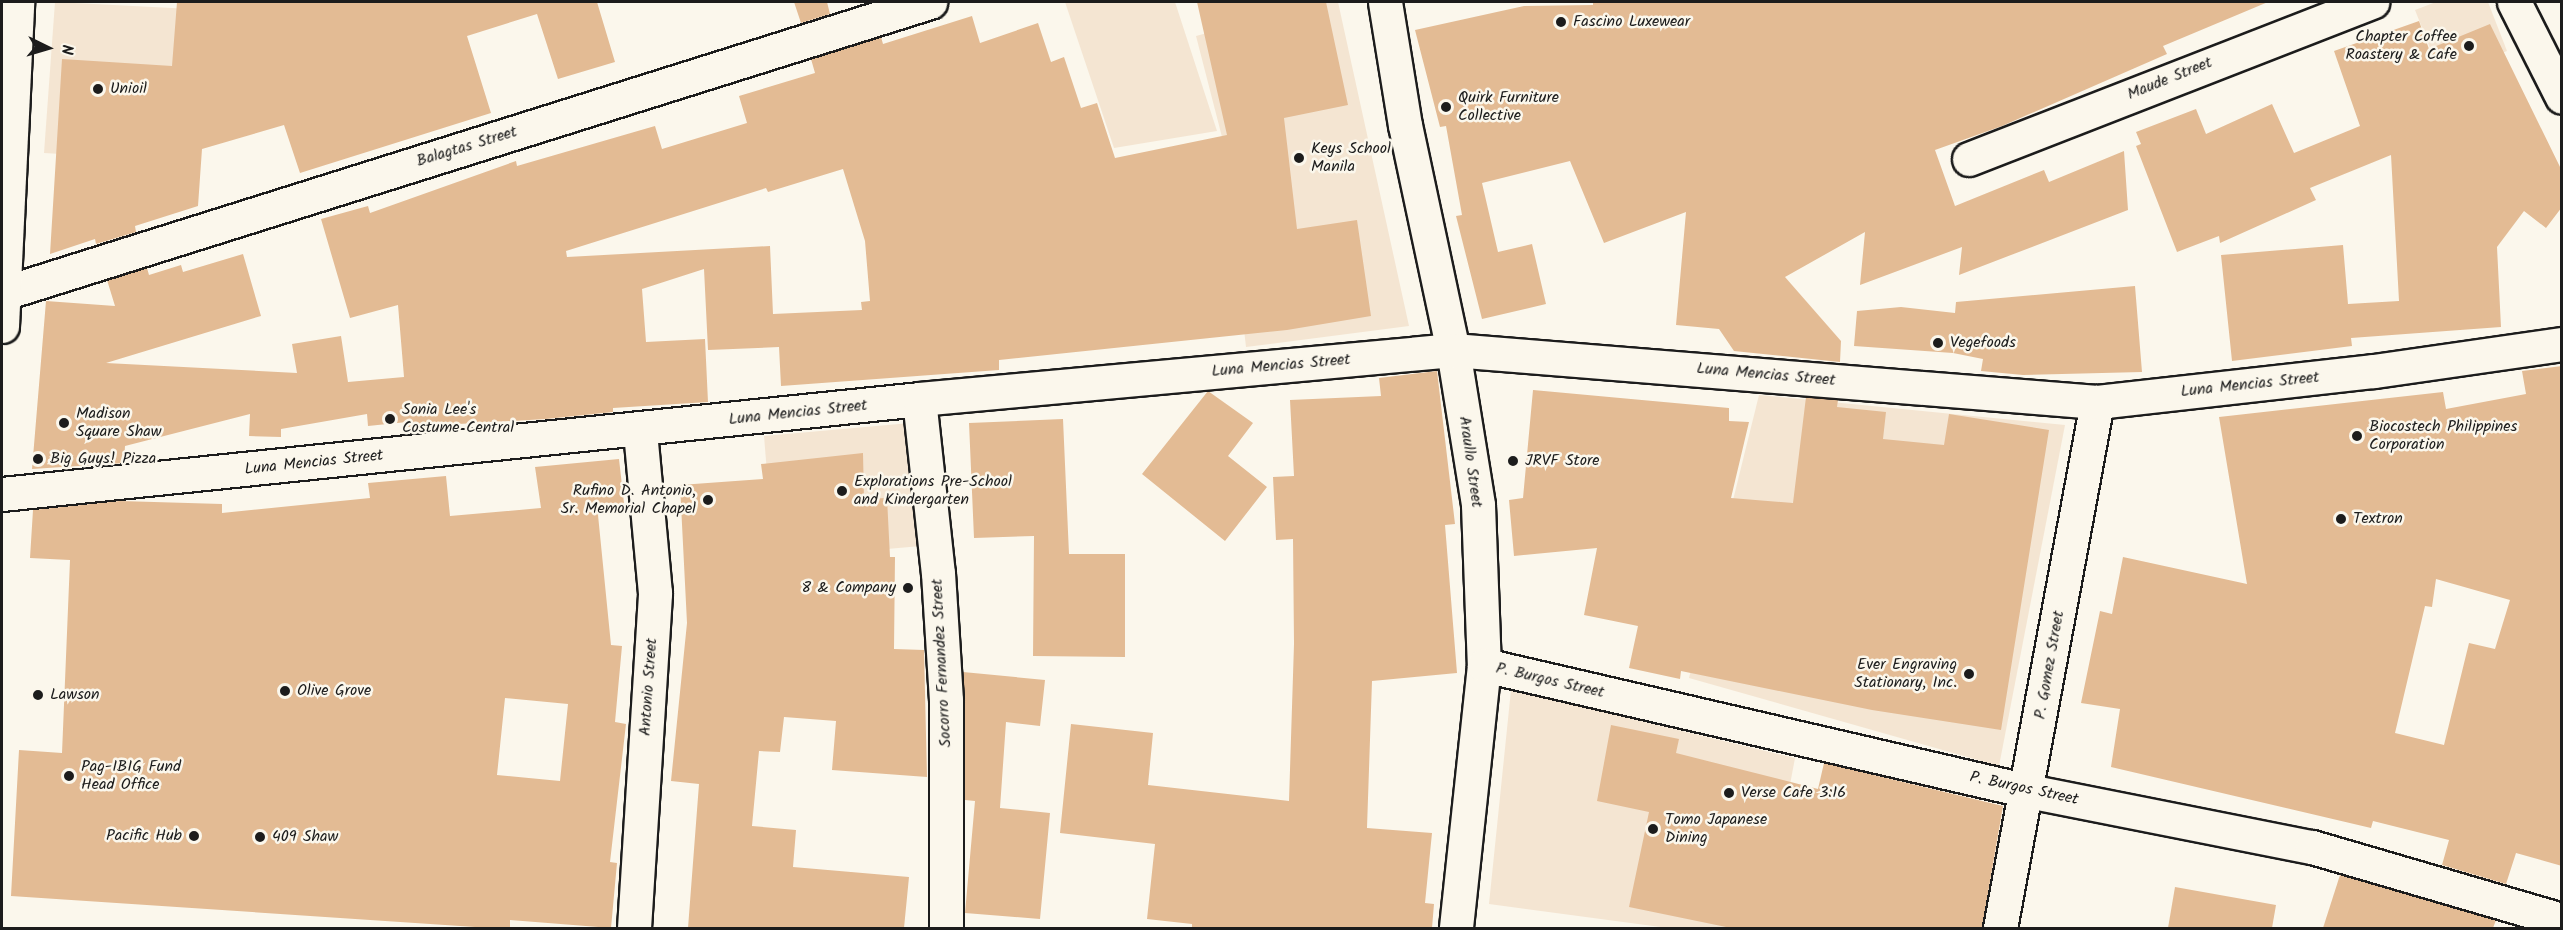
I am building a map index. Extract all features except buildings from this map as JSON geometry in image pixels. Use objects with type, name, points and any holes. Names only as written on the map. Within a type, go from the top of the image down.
[{"type":"street","points":[[2,326],[17,2]]},
{"type":"street","name":"Balagtas Street","points":[[4,293],[930,2]]},
{"type":"street","name":"Araullo Street","points":[[1385,2],[1405,125],[1453,350],[1478,505],[1484,665],[1456,928]]},
{"type":"street","name":"Maude Street","points":[[1969,159],[2372,2]]},
{"type":"street","points":[[2514,2],[2562,97]]},
{"type":"street","name":"Luna Mencias Street","points":[[2,494],[641,438],[919,399],[1453,350],[2097,402],[2374,371],[2562,344]]},
{"type":"street","name":"Socorro Fernandez Street","points":[[919,399],[938,573],[946,700],[945,928]]},
{"type":"street","name":"P. Gomez Street","points":[[2000,928],[2028,791],[2097,402]]},
{"type":"street","name":"Antonio Street","points":[[634,928],[655,593],[641,438]]},
{"type":"street","name":"P. Burgos Street","points":[[1484,665],[2028,791],[2312,847],[2562,920]]},
{"type":"shaded area","points":[[55,2],[211,10],[200,162],[44,153]]},
{"type":"shaded area","points":[[1065,2],[1175,2],[1217,131],[1114,148]]},
{"type":"shaded area","name":"Keys School Manila","points":[[1320,2],[1338,2],[1409,326],[1246,347],[1222,137],[1196,36]]},
{"type":"shaded area","points":[[2436,2],[2488,2],[2507,51],[2441,76],[2415,10]]},
{"type":"shaded area","points":[[1759,395],[2065,425],[1999,766],[1689,678]]},
{"type":"shaded area","name":"Explorations Pre-School and Kindergarten","points":[[910,423],[921,546],[774,559],[764,436]]},
{"type":"shaded area","points":[[1511,690],[1795,758],[1763,928],[1668,928],[1489,904]]},
{"type":"place","name":"Fascino Luxewear","points":[[1561,22]]},
{"type":"place","name":"Chapter Coffee Roastery & Cafe","points":[[2469,46]]},
{"type":"place","name":"Unioil","points":[[98,89]]},
{"type":"place","name":"Quirk Furniture Collective","points":[[1446,107]]},
{"type":"place","name":"Keys School Manila","points":[[1299,158]]},
{"type":"place","name":"Vegefoods","points":[[1938,343]]},
{"type":"place","name":"Sonia Lee's Costume Central","points":[[390,419]]},
{"type":"place","name":"Madison Square Shaw","points":[[64,423]]},
{"type":"place","name":"Biocostech Philippines Corporation","points":[[2357,436]]},
{"type":"place","name":"Big Guys! Pizza","points":[[38,459]]},
{"type":"place","name":"JRVF Store","points":[[1513,461]]},
{"type":"place","name":"Explorations Pre-School and Kindergarten","points":[[842,491]]},
{"type":"place","name":"Rufino D. Antonio, Sr. Memorial Chapel","points":[[708,500]]},
{"type":"place","name":"Textron","points":[[2341,519]]},
{"type":"place","name":"8 & Company","points":[[908,588]]},
{"type":"place","name":"Ever Engraving Stationary, Inc.","points":[[1969,674]]},
{"type":"place","name":"Olive Grove","points":[[285,691]]},
{"type":"place","name":"Lawson","points":[[38,695]]},
{"type":"place","name":"Pag-IBIG Fund Head Office","points":[[69,776]]},
{"type":"place","name":"Verse Cafe 3:16","points":[[1729,793]]},
{"type":"place","name":"Tomo Japanese Dining","points":[[1653,829]]},
{"type":"place","name":"Pacific Hub","points":[[194,836]]},
{"type":"place","name":"409 Shaw","points":[[260,837]]}]
